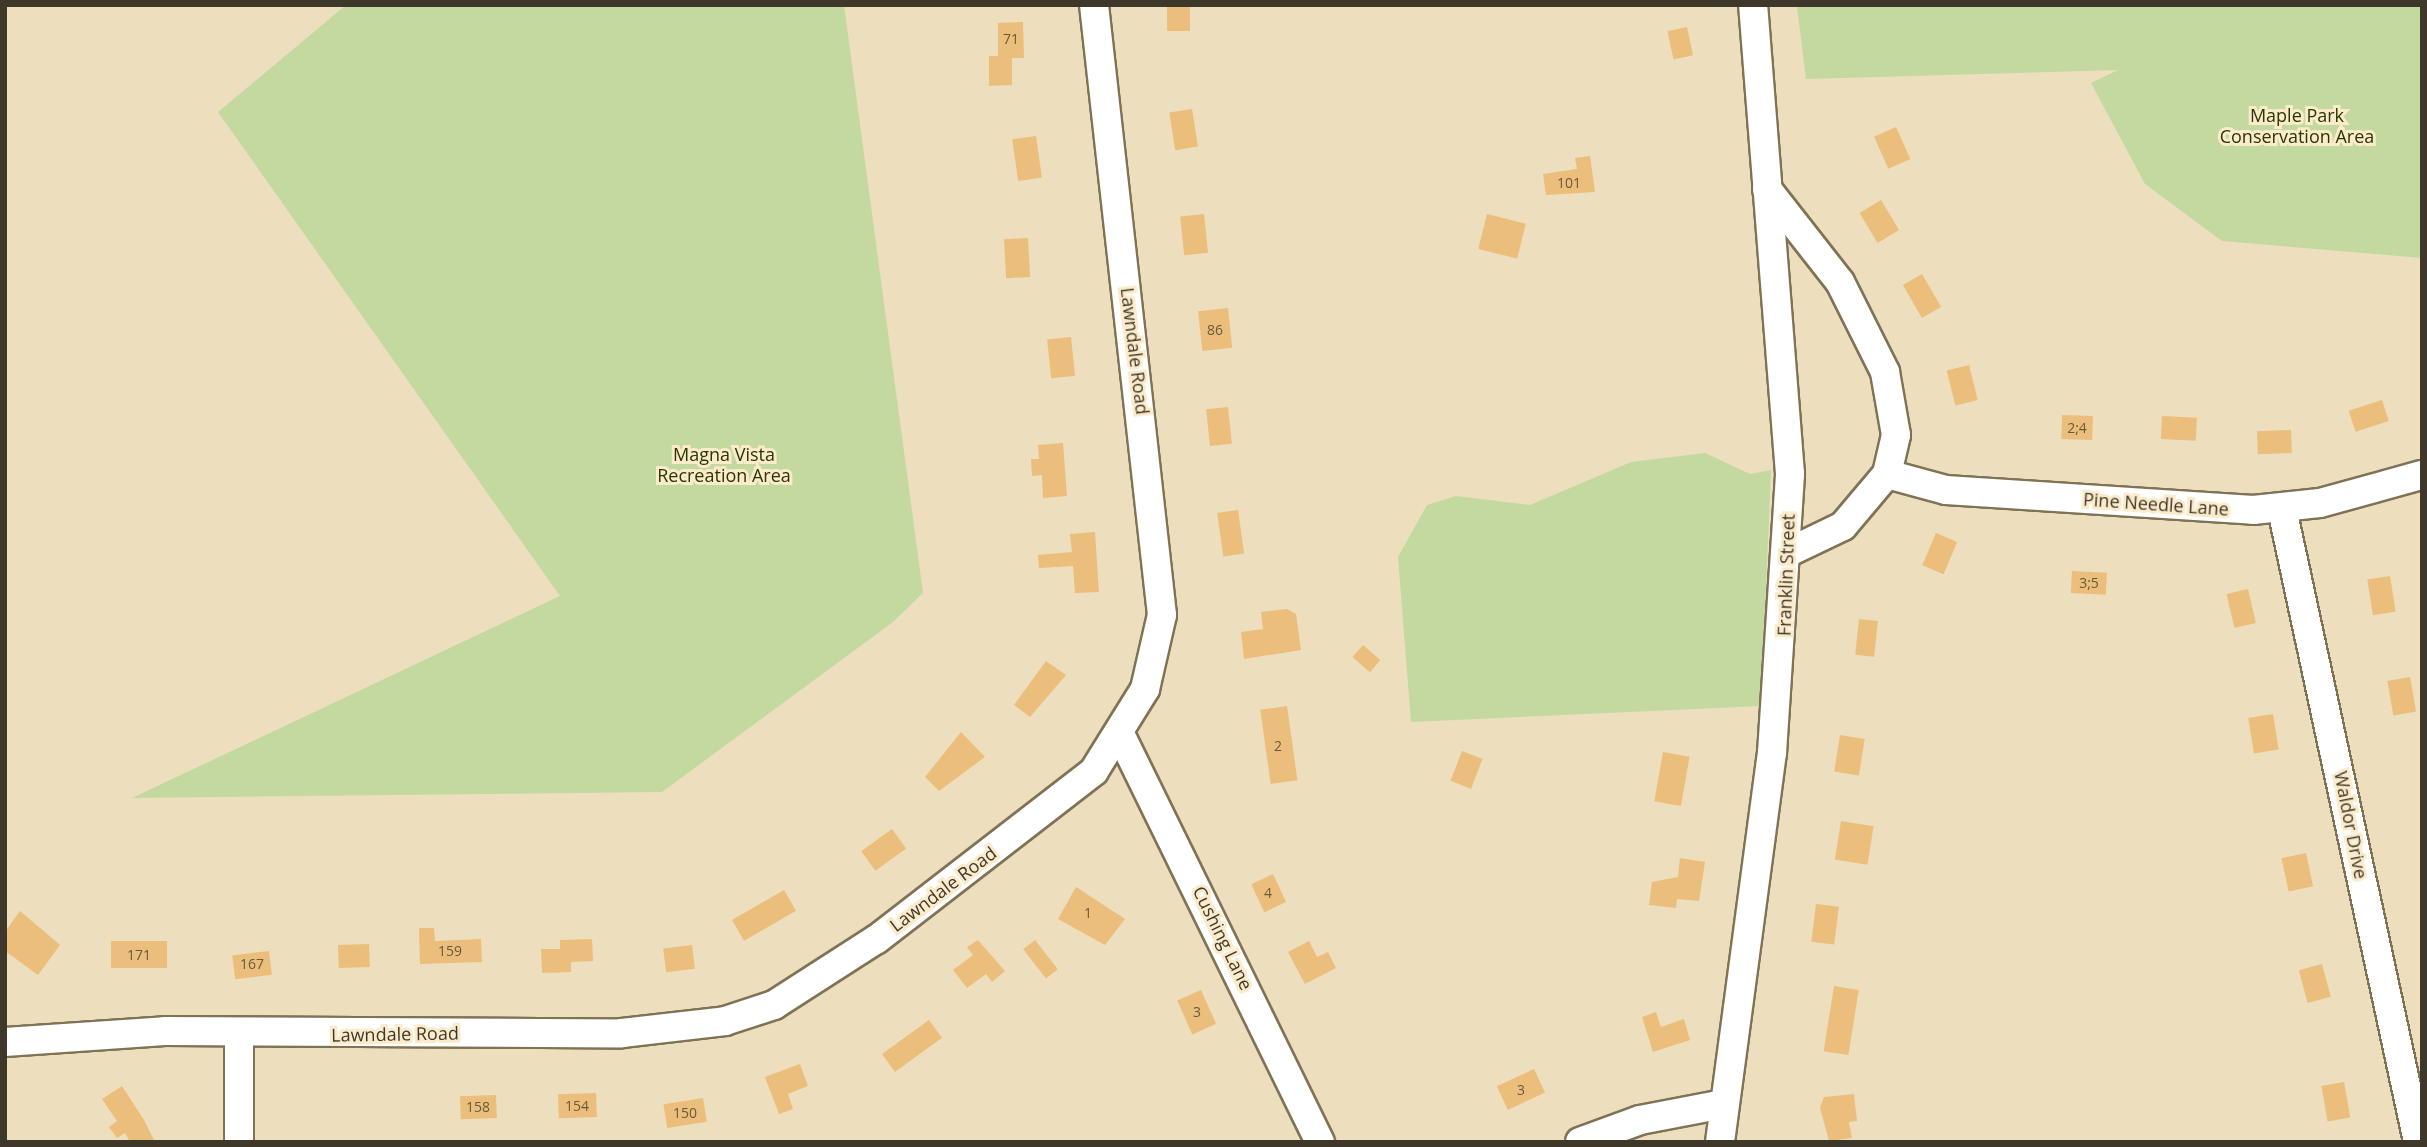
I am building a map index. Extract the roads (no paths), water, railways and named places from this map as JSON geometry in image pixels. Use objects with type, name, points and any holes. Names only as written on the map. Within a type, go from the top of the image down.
[{"type":"street","name":"Lawndale Road","points":[[5,1042],[100,1031],[239,1034],[622,1033],[692,1028],[762,1009],[877,939],[1039,819],[1094,771],[1121,736],[1155,661],[1162,615],[1094,5]]},
{"type":"street","name":"Franklin Street","points":[[1720,1142],[1772,753],[1787,553],[1788,411],[1753,5]]},
{"type":"street","points":[[1767,189],[1840,282],[1885,372],[1896,435],[1887,474],[1843,526],[1787,553]]},
{"type":"street","name":"Pine Needle Lane","points":[[1887,474],[1947,490],[2282,509],[2422,475]]},
{"type":"street","name":"Waldor Drive","points":[[2282,509],[2414,1077],[2418,1142]]},
{"type":"street","name":"Cushing Lane","points":[[1121,736],[1321,1142]]},
{"type":"street","points":[[239,1034],[239,1142]]},
{"type":"street","points":[[1580,1142],[1640,1120],[1723,1104]]},
{"type":"park label","name":"Maple Park Conservation Area","points":[[2297,126]]},
{"type":"park label","name":"Magna Vista Recreation Area","points":[[724,465]]}]
